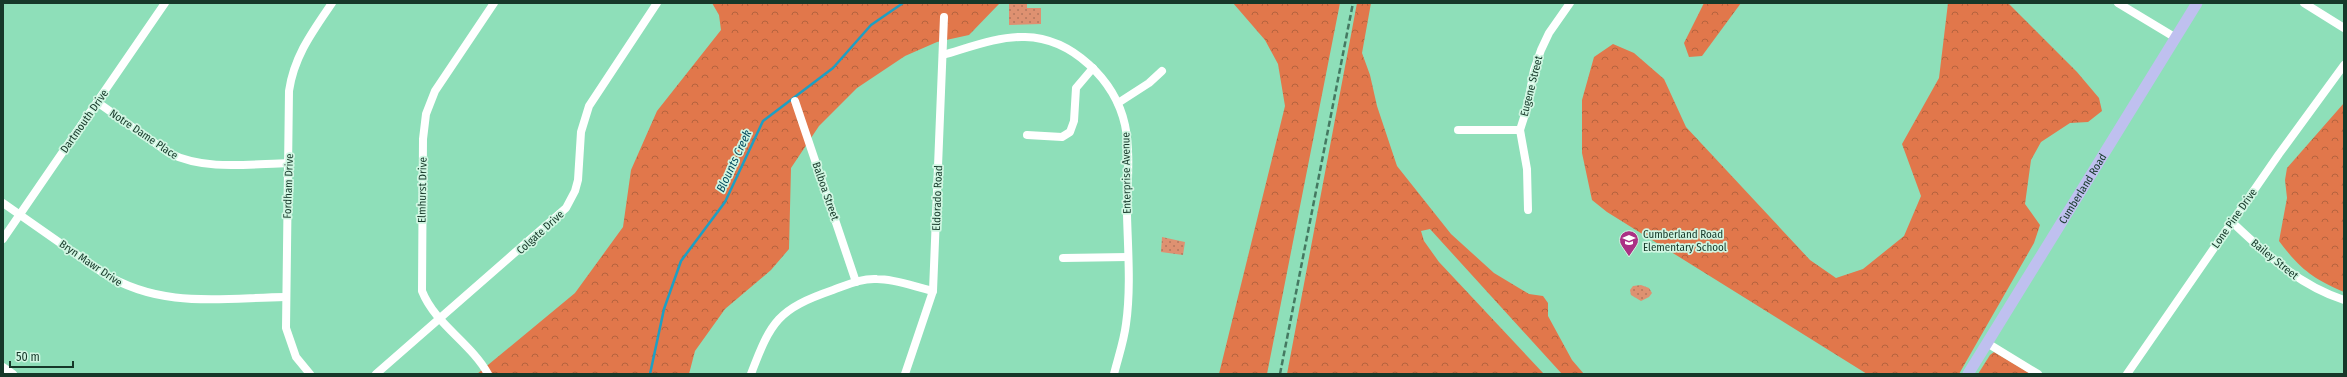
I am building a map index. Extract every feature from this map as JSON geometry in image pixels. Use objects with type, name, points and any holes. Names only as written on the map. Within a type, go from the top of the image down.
[{"type":"main road","name":"Cumberland Road","points":[[1968,374],[2197,3]]},
{"type":"street","name":"Dartmouth Drive","points":[[3,239],[165,3]]},
{"type":"street","name":"Fordham Drive","points":[[310,374],[296,357],[288,339],[285,297],[289,163],[289,91],[291,76],[303,47],[332,3]]},
{"type":"street","name":"Elmhurst Drive","points":[[488,374],[440,318],[425,298],[421,277],[424,126],[429,103],[494,3]]},
{"type":"street","name":"Colgate Drive","points":[[376,374],[566,208],[575,192],[578,180],[581,132],[589,106],[657,3]]},
{"type":"street","name":"Eugene Street","points":[[1520,130],[1527,108],[1534,70],[1541,50],[1549,32],[1570,3]]},
{"type":"street","points":[[2118,3],[2176,38]]},
{"type":"street","points":[[2304,3],[2344,28]]},
{"type":"street","name":"Eldorado Road","points":[[906,374],[933,291],[944,17]]},
{"type":"street","name":"Enterprise Avenue","points":[[943,55],[1012,38],[1025,37],[1057,45],[1078,56],[1093,68],[1108,86],[1118,103],[1125,124],[1127,140],[1128,257],[1126,324],[1114,374]]},
{"type":"street","name":"Lone Pine Drive","points":[[2127,374],[2344,64]]},
{"type":"street","points":[[1027,135],[1062,137],[1070,132],[1074,122],[1076,88],[1093,68]]},
{"type":"street","points":[[1118,103],[1149,83],[1162,70]]},
{"type":"street","name":"Balboa Street","points":[[795,101],[856,282]]},
{"type":"street","name":"Notre Dame Place","points":[[97,102],[169,153],[181,159],[210,164],[289,163]]},
{"type":"street","points":[[1458,130],[1520,130],[1526,170],[1528,210]]},
{"type":"street","name":"Bryn Mawr Drive","points":[[3,203],[103,273],[125,286],[148,294],[179,299],[285,297]]},
{"type":"street","name":"Bailey Street","points":[[2232,222],[2294,276],[2318,290],[2344,300]]},
{"type":"street","points":[[1063,258],[1128,257]]},
{"type":"street","points":[[751,374],[770,330],[788,310],[806,300],[856,282],[876,279],[888,280],[933,291]]},
{"type":"street","points":[[1987,343],[2038,374]]},
{"type":"street","points":[[3,367],[13,374]]},
{"type":"green space","points":[[712,3],[1000,3],[969,35],[937,42],[905,56],[857,88],[819,126],[791,168],[789,249],[771,270],[725,309],[695,351],[689,374],[477,374],[575,293],[623,227],[631,170],[657,111],[721,30],[719,15]]},
{"type":"green space","points":[[1233,3],[1340,3],[1267,374],[1219,374],[1285,106],[1278,64],[1265,40]]},
{"type":"green space","points":[[1357,3],[1371,3],[1362,53],[1370,75],[1377,106],[1397,166],[1451,234],[1494,273],[1529,294],[1543,296],[1548,303],[1548,316],[1572,360],[1584,374],[1562,374],[1430,229],[1421,231],[1424,241],[1439,262],[1544,374],[1287,374]]},
{"type":"green space","points":[[1704,3],[1741,3],[1702,56],[1689,57],[1684,43]]},
{"type":"green space","points":[[1948,3],[2008,3],[2077,72],[2099,98],[2102,111],[2088,122],[2070,123],[2041,142],[2031,160],[2025,204],[2040,225],[2034,243],[1959,374],[1867,374],[1607,212],[1592,200],[1582,153],[1582,100],[1594,57],[1613,44],[1634,53],[1664,79],[1686,127],[1810,260],[1836,278],[1863,269],[1904,236],[1921,196],[1902,144],[1939,78]]},
{"type":"green space","points":[[2344,103],[2344,292],[2307,272],[2293,259],[2279,241],[2287,198],[2285,180],[2287,168]]},
{"type":"green space","points":[[1994,352],[2031,374],[1978,374],[1990,355]]},
{"type":"shaded area","points":[[1009,4],[1027,4],[1027,8],[1041,8],[1041,24],[1009,25]]},
{"type":"shaded area","points":[[1162,237],[1185,242],[1183,255],[1161,252]]},
{"type":"shaded area","points":[[1641,285],[1649,288],[1652,293],[1649,297],[1641,301],[1631,295],[1630,290],[1633,286]]},
{"type":"waterway","name":"Blounts Creek","points":[[650,374],[664,309],[681,261],[725,202],[763,121],[833,68],[871,25],[903,3]]},
{"type":"railway","points":[[1280,374],[1353,3]]},
{"type":"place","name":"Cumberland Road Elementary School","points":[[1629,257]]}]
